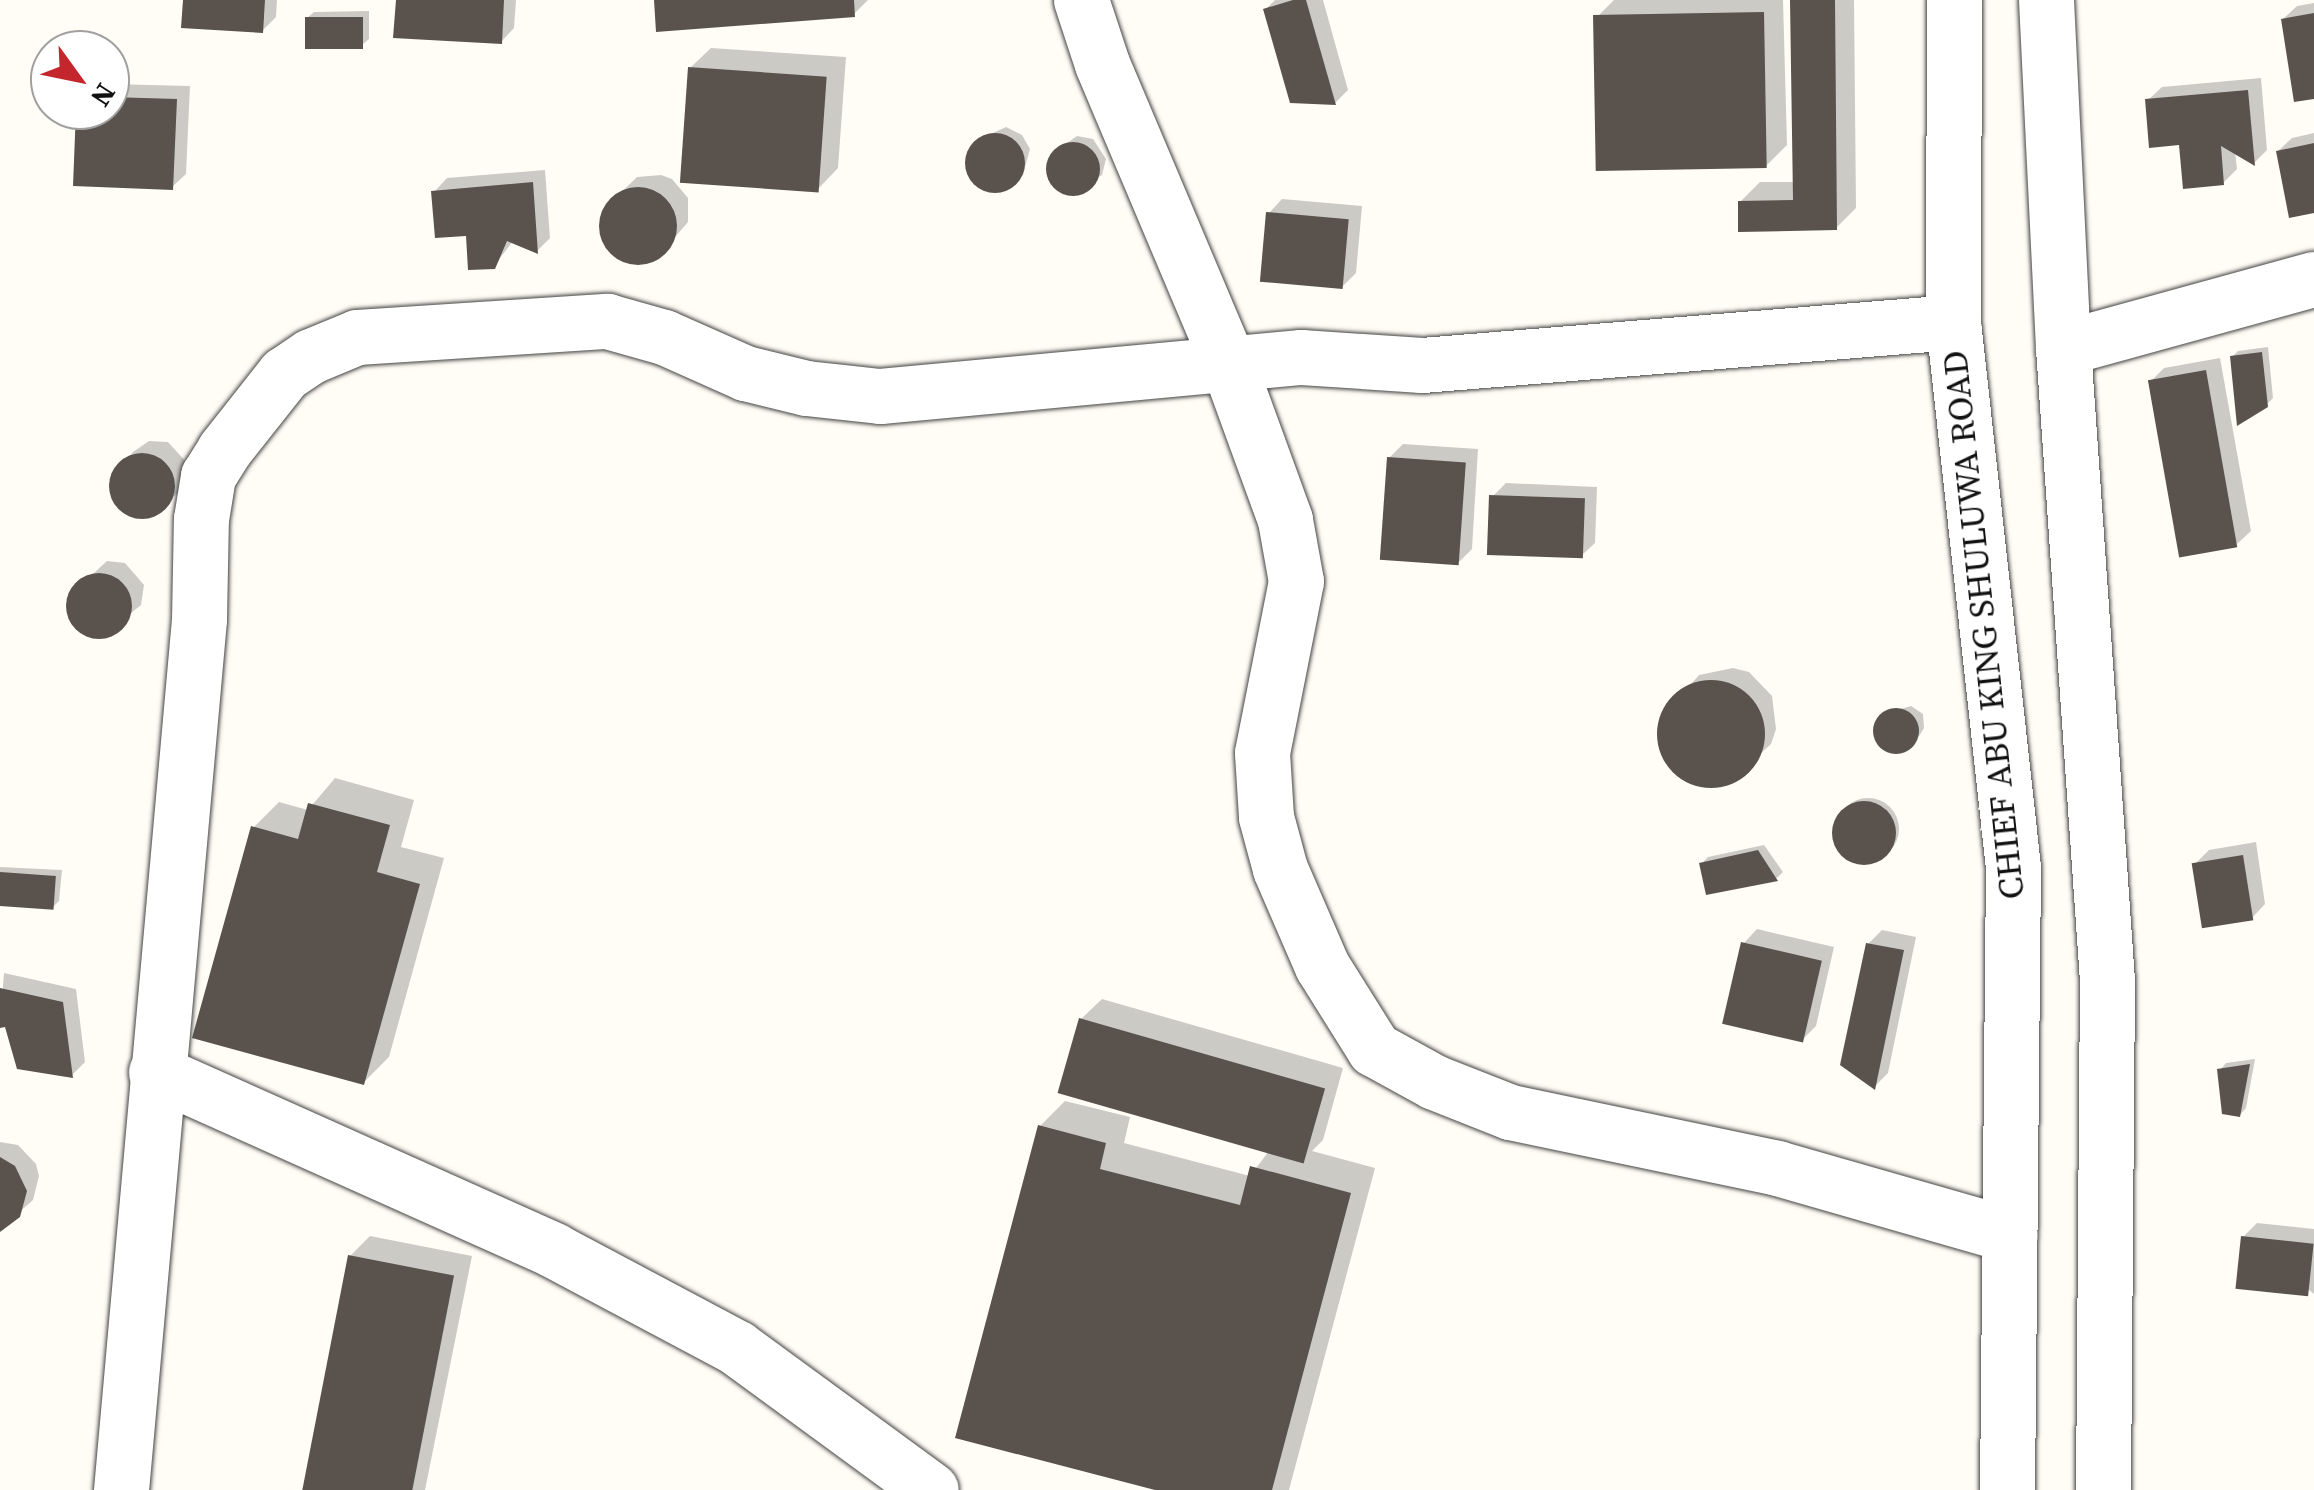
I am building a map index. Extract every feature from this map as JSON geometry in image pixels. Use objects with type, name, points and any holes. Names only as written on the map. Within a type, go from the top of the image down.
[{"type":"street","points":[[1081,0],[1102,64],[1228,364],[1285,520],[1296,581],[1262,753],[1266,816],[1280,869],[1322,966],[1374,1049],[1434,1082],[1510,1112],[1777,1168],[2010,1235]]},
{"type":"street","name":"CHIEF ABU KING SHULUWA ROAD","points":[[1954,0],[1954,322],[2013,868],[2007,1490]]},
{"type":"street","points":[[2046,0],[2064,348],[2107,980],[2102,1490]]},
{"type":"street","points":[[2064,348],[2314,279]]},
{"type":"street","points":[[121,1490],[199,619],[201,519],[208,476],[284,374],[311,356],[357,337],[606,321],[664,337],[745,373],[806,388],[880,396],[1300,357],[1422,365],[1954,322]]},
{"type":"street","points":[[156,1072],[554,1250],[737,1348],[930,1490]]},
{"type":"building","points":[[183,0],[265,0],[263,33],[181,28]]},
{"type":"building","points":[[396,0],[504,0],[502,44],[393,38]]},
{"type":"building","points":[[654,0],[854,0],[855,17],[656,32]]},
{"type":"building","points":[[1306,0],[1336,105],[1290,103],[1263,9]]},
{"type":"building","points":[[1790,0],[1835,0],[1837,230],[1738,232],[1738,201],[1793,200]]},
{"type":"building","points":[[1764,12],[1767,168],[1596,171],[1593,15]]},
{"type":"building","points":[[2314,13],[2314,99],[2294,102],[2281,19]]},
{"type":"building","points":[[305,17],[363,17],[363,49],[305,49]]},
{"type":"building","points":[[688,67],[827,77],[819,192],[680,183]]},
{"type":"building","points":[[2248,90],[2255,166],[2221,146],[2224,185],[2183,189],[2179,145],[2149,148],[2145,99]]},
{"type":"building","points":[[130,98],[177,99],[173,190],[73,186],[75,130],[130,130]]},
{"type":"building","points":[[995,133],[1016,142],[1025,163],[1016,184],[995,193],[974,184],[965,163],[974,142]]},
{"type":"building","points":[[1073,142],[1092,150],[1100,169],[1092,188],[1073,196],[1054,188],[1046,169],[1054,150]]},
{"type":"building","points":[[2314,143],[2314,213],[2289,218],[2276,151]]},
{"type":"building","points":[[533,182],[538,254],[507,241],[495,269],[468,270],[466,236],[435,238],[431,191]]},
{"type":"building","points":[[630,187],[646,187],[671,204],[677,226],[671,248],[660,259],[646,265],[630,265],[605,248],[599,234],[599,218],[616,193]]},
{"type":"building","points":[[1266,212],[1349,219],[1343,289],[1260,282]]},
{"type":"building","points":[[2262,352],[2268,407],[2237,426],[2230,356]]},
{"type":"building","points":[[2206,370],[2237,547],[2179,558],[2148,380]]},
{"type":"building","points":[[142,453],[165,463],[175,486],[165,509],[142,519],[119,509],[109,486],[119,463]]},
{"type":"building","points":[[1387,457],[1466,463],[1459,565],[1380,560]]},
{"type":"building","points":[[1489,495],[1585,498],[1583,558],[1487,555]]},
{"type":"building","points":[[99,573],[122,583],[132,606],[122,629],[99,639],[76,629],[66,606],[76,583]]},
{"type":"building","points":[[1711,680],[1732,684],[1749,696],[1761,713],[1765,734],[1761,755],[1749,772],[1732,784],[1711,788],[1690,784],[1673,772],[1661,755],[1657,734],[1661,713],[1673,696],[1690,684]]},
{"type":"building","points":[[1896,708],[1912,715],[1919,731],[1912,747],[1896,754],[1880,747],[1873,731],[1880,715]]},
{"type":"building","points":[[1864,801],[1886,811],[1896,833],[1886,855],[1864,865],[1842,855],[1832,833],[1842,811]]},
{"type":"building","points":[[308,803],[390,825],[377,872],[420,884],[364,1085],[192,1038],[251,826],[298,839]]},
{"type":"building","points":[[1758,850],[1778,881],[1706,895],[1699,863]]},
{"type":"building","points":[[2243,855],[2253,920],[2202,928],[2192,863]]},
{"type":"building","points":[[0,872],[56,876],[53,910],[0,906]]},
{"type":"building","points":[[1741,942],[1822,961],[1803,1043],[1722,1024]]},
{"type":"building","points":[[1866,943],[1904,950],[1875,1090],[1840,1065]]},
{"type":"building","points":[[0,988],[63,1002],[73,1078],[17,1069],[5,1027],[0,1028]]},
{"type":"building","points":[[1079,1018],[1325,1089],[1304,1164],[1058,1093]]},
{"type":"building","points":[[2250,1064],[2240,1117],[2222,1114],[2217,1069]]},
{"type":"building","points":[[1038,1125],[1106,1143],[1100,1169],[1240,1205],[1250,1166],[1351,1193],[1272,1490],[1155,1490],[955,1438]]},
{"type":"building","points":[[0,1157],[15,1166],[27,1191],[20,1217],[0,1232]]},
{"type":"building","points":[[2241,1236],[2314,1244],[2308,1296],[2235,1289]]},
{"type":"building","points":[[348,1255],[454,1276],[412,1490],[302,1490]]}]
